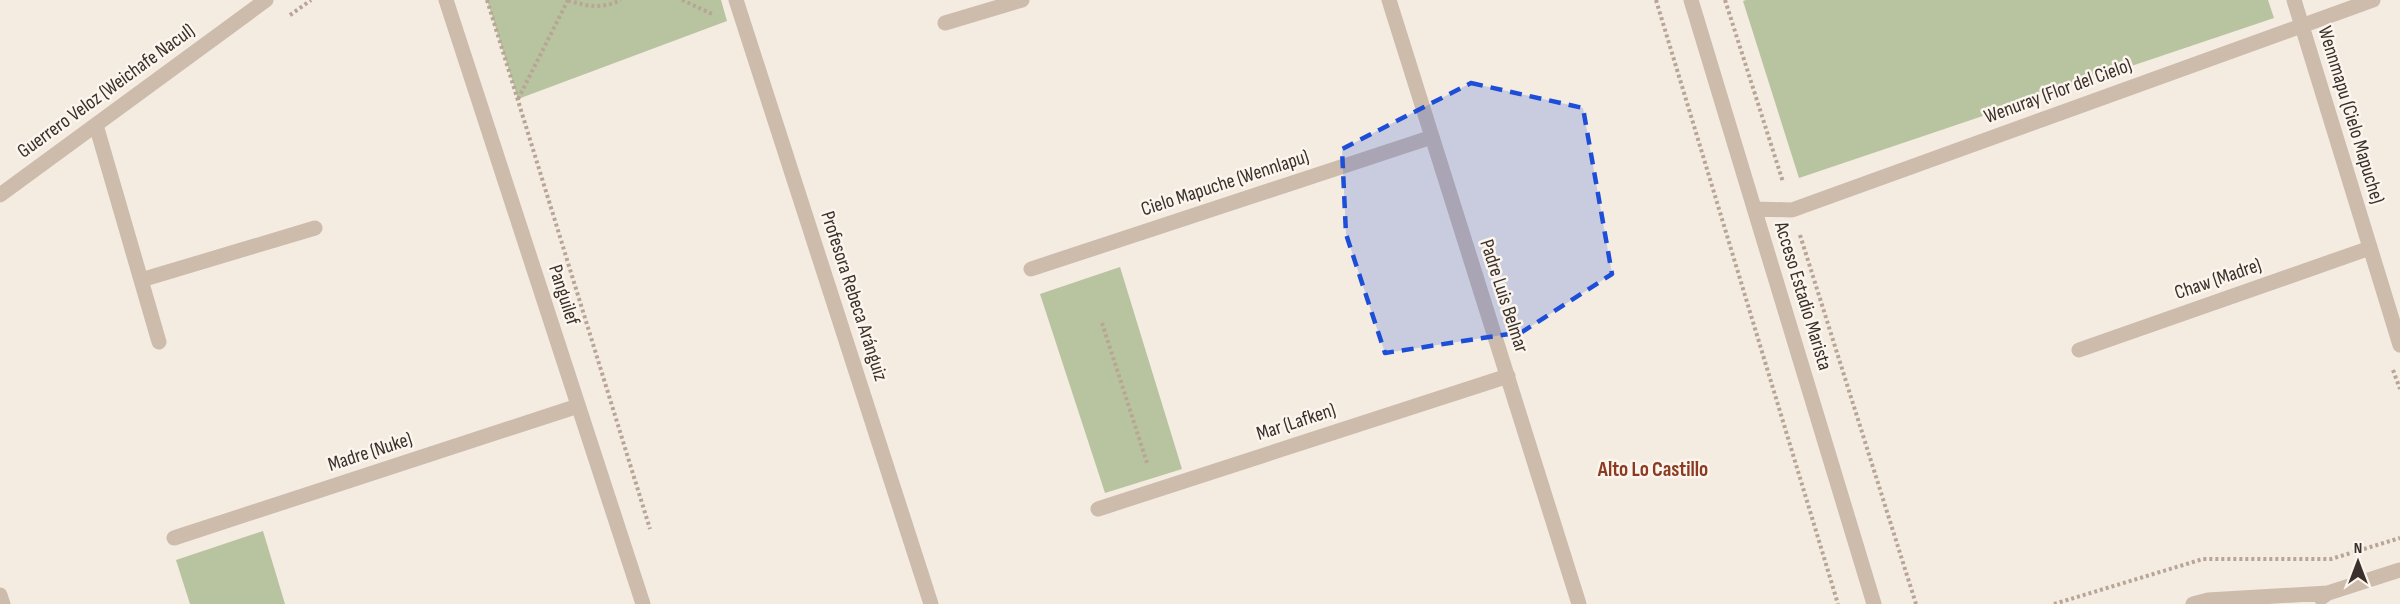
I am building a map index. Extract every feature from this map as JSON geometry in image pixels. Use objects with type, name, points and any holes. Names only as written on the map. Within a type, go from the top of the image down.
[{"type":"street","name":"Guerrero Veloz (Weichafe Nacul)","points":[[0,195],[266,0]]},
{"type":"street","name":"Panguilef","points":[[446,0],[643,604]]},
{"type":"street","name":"Profesora Rebeca Aránguiz","points":[[736,0],[931,604]]},
{"type":"street","points":[[945,23],[1023,0]]},
{"type":"street","name":"Padre Luis Belmar","points":[[1389,0],[1579,604]]},
{"type":"street","name":"Acceso Estadio Marista","points":[[1691,0],[1874,604]]},
{"type":"street","name":"Wennmapu (Cielo Mapuche)","points":[[2294,0],[2400,345]]},
{"type":"street","name":"Wenuray (Flor del Cielo)","points":[[1755,209],[1792,210],[2373,0]]},
{"type":"street","points":[[96,125],[159,342]]},
{"type":"street","name":"Cielo Mapuche (Wennlapu)","points":[[1031,269],[1432,137]]},
{"type":"street","points":[[141,280],[315,228]]},
{"type":"street","name":"Chaw (Madre)","points":[[2079,350],[2370,248]]},
{"type":"street","name":"Mar (Lafken)","points":[[1098,509],[1508,376]]},
{"type":"street","name":"Madre (Nuke)","points":[[174,538],[578,406]]},
{"type":"street","points":[[2310,604],[2328,593],[2400,570]]},
{"type":"street","points":[[2193,604],[2208,600],[2328,593]]},
{"type":"street","points":[[0,595],[3,604]]},
{"type":"path","points":[[487,0],[652,535]]},
{"type":"path","points":[[518,99],[568,0],[588,7],[609,6],[621,0]]},
{"type":"path","points":[[682,0],[718,17]]},
{"type":"path","points":[[1656,0],[1838,604]]},
{"type":"path","points":[[1725,0],[1916,604]]},
{"type":"path","points":[[1102,323],[1156,490]]},
{"type":"path","points":[[2054,604],[2203,559],[2331,559],[2400,538]]},
{"type":"highlighted area","points":[[1471,83],[1583,108],[1612,274],[1522,332],[1385,353],[1346,234],[1342,149]]},
{"type":"green space","points":[[487,0],[721,0],[727,21],[518,99]]},
{"type":"green space","points":[[2268,0],[2274,18],[1799,178],[1743,1]]},
{"type":"green space","points":[[1120,267],[1182,469],[1105,493],[1040,294]]},
{"type":"green space","points":[[263,531],[285,604],[190,604],[176,560]]},
{"type":"district","name":"Alto Lo Castillo","points":[[1653,469]]}]
